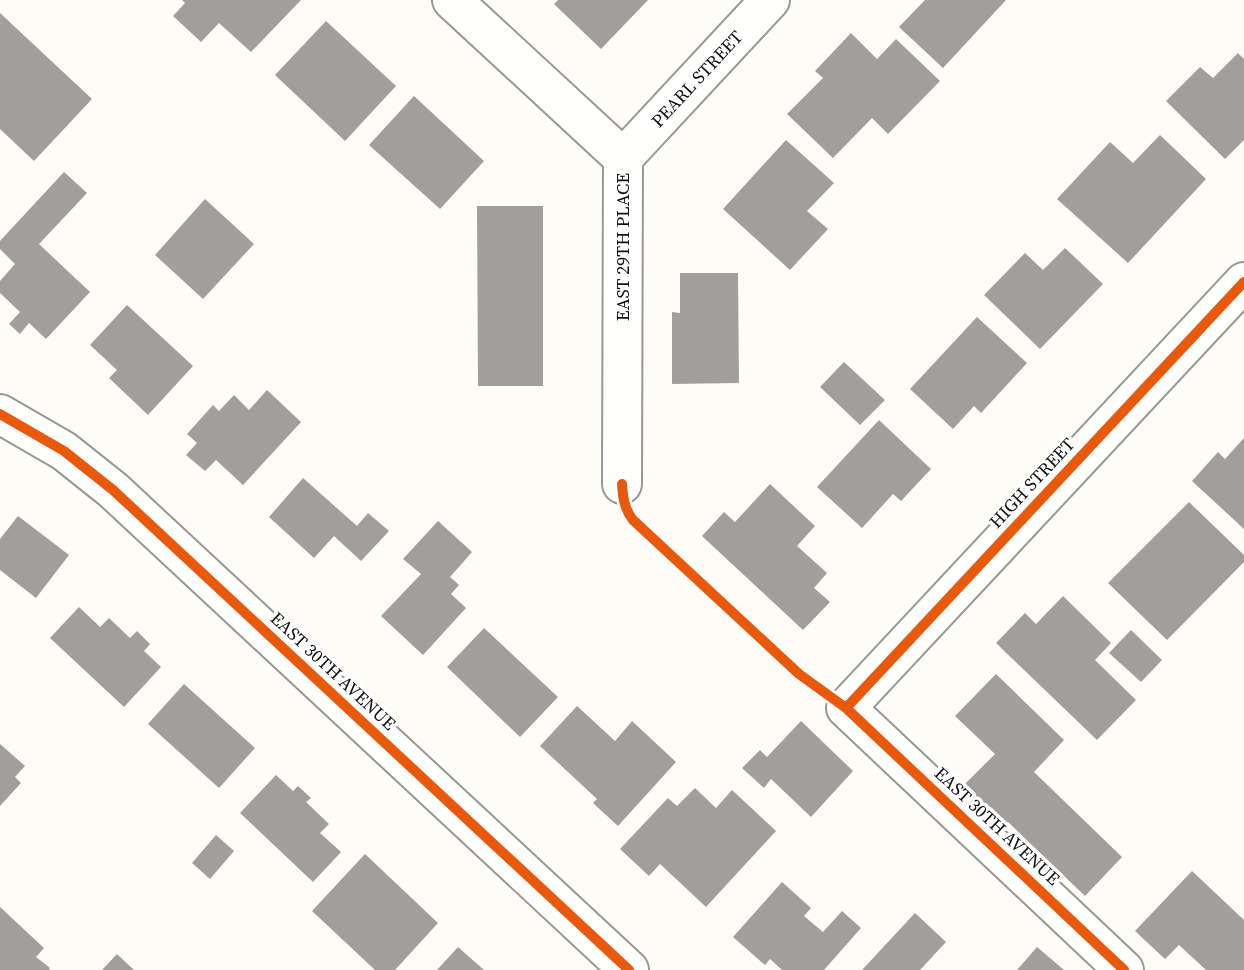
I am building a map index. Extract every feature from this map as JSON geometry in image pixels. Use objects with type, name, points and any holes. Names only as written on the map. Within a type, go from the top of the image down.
[{"type":"street","name":"EAST 29TH PLACE","points":[[452,0],[623,158],[622,484]]},
{"type":"street","name":"PEARL STREET","points":[[623,158],[770,0]]},
{"type":"street","name":"HIGH STREET","points":[[846,708],[1244,282]]},
{"type":"street","name":"EAST 30TH AVENUE","points":[[0,414],[64,451],[113,490],[629,970]]},
{"type":"street","name":"EAST 30TH AVENUE","points":[[846,708],[1124,970]]},
{"type":"building","points":[[182,0],[301,0],[251,52],[219,23],[201,42],[173,16],[185,3]]},
{"type":"building","points":[[558,0],[648,0],[601,49],[554,4]]},
{"type":"building","points":[[925,0],[1006,0],[943,68],[899,27]]},
{"type":"building","points":[[0,13],[92,99],[34,161],[0,129]]},
{"type":"building","points":[[326,21],[396,86],[345,141],[275,75]]},
{"type":"building","points":[[851,33],[877,59],[896,39],[940,81],[888,134],[872,118],[833,158],[787,114],[823,78],[815,71]]},
{"type":"building","points":[[1238,53],[1244,59],[1244,140],[1225,159],[1166,101],[1200,67],[1213,78]]},
{"type":"building","points":[[414,96],[484,161],[440,209],[369,145]]},
{"type":"building","points":[[1160,135],[1206,179],[1128,263],[1057,199],[1110,142],[1133,163]]},
{"type":"building","points":[[786,140],[834,183],[807,211],[828,229],[790,270],[723,209]]},
{"type":"building","points":[[64,172],[87,193],[39,244],[90,292],[46,339],[29,323],[20,334],[9,324],[20,312],[0,293],[0,281],[15,264],[0,249],[0,241]]},
{"type":"building","points":[[205,199],[254,244],[203,299],[155,255]]},
{"type":"building","points":[[477,206],[543,206],[543,386],[478,386]]},
{"type":"building","points":[[1065,248],[1103,284],[1040,349],[984,295],[1025,253],[1043,270]]},
{"type":"building","points":[[680,273],[738,273],[739,383],[672,384],[672,312],[680,313]]},
{"type":"building","points":[[127,305],[193,366],[148,415],[109,378],[117,370],[90,345]]},
{"type":"building","points":[[977,317],[1027,363],[981,413],[974,406],[953,429],[910,389]]},
{"type":"building","points":[[844,362],[885,400],[860,425],[820,387]]},
{"type":"building","points":[[267,390],[301,422],[243,485],[216,460],[205,471],[186,455],[197,443],[187,434],[213,405],[219,411],[234,395],[249,410]]},
{"type":"building","points":[[879,420],[931,469],[901,501],[893,494],[862,528],[817,487]]},
{"type":"building","points":[[1244,438],[1244,529],[1192,481],[1218,452],[1225,459]]},
{"type":"building","points":[[303,478],[357,526],[368,513],[389,531],[361,561],[334,536],[314,558],[269,517]]},
{"type":"building","points":[[770,484],[815,526],[797,546],[827,573],[814,588],[830,602],[803,630],[702,536],[724,512],[735,522]]},
{"type":"building","points":[[1189,502],[1244,555],[1244,562],[1167,640],[1108,583]]},
{"type":"building","points":[[18,516],[69,555],[36,598],[0,570],[0,539]]},
{"type":"building","points":[[438,521],[472,552],[450,577],[459,585],[451,594],[466,608],[423,655],[381,616],[421,574],[403,559]]},
{"type":"building","points":[[1063,596],[1111,643],[1095,660],[1136,700],[1097,740],[996,643],[1025,613],[1036,624]]},
{"type":"building","points":[[79,607],[100,627],[109,618],[130,638],[137,631],[150,644],[144,651],[161,667],[124,707],[50,638]]},
{"type":"building","points":[[484,628],[558,697],[520,737],[447,667]]},
{"type":"building","points":[[1131,630],[1162,660],[1141,682],[1109,653]]},
{"type":"building","points":[[996,674],[1064,740],[1034,772],[1122,857],[1085,896],[1008,822],[1000,830],[959,790],[995,754],[955,716]]},
{"type":"building","points":[[184,684],[255,748],[219,788],[148,724]]},
{"type":"building","points":[[577,706],[615,741],[632,721],[676,762],[618,826],[593,803],[597,799],[540,746]]},
{"type":"building","points":[[801,721],[853,771],[811,817],[771,779],[764,788],[742,768],[760,750],[767,757]]},
{"type":"building","points":[[0,744],[25,766],[15,777],[21,783],[0,806]]},
{"type":"building","points":[[276,775],[293,791],[298,786],[311,798],[306,802],[329,824],[320,833],[341,852],[313,882],[240,813]]},
{"type":"building","points":[[695,788],[716,808],[732,790],[776,831],[706,907],[660,864],[649,876],[620,849],[668,798],[677,806]]},
{"type":"building","points":[[216,835],[234,851],[210,879],[192,863]]},
{"type":"building","points":[[365,854],[438,923],[395,970],[375,970],[312,911]]},
{"type":"building","points":[[1192,871],[1244,920],[1244,970],[1206,970],[1179,945],[1165,959],[1135,931]]},
{"type":"building","points":[[782,882],[811,908],[804,916],[823,932],[842,911],[861,928],[824,970],[782,970],[770,959],[765,965],[733,937]]},
{"type":"building","points":[[0,907],[44,948],[36,957],[50,968],[49,970],[0,970]]},
{"type":"building","points":[[915,913],[946,942],[920,970],[862,970]]},
{"type":"building","points":[[458,947],[484,970],[437,970]]},
{"type":"building","points":[[1037,947],[1064,970],[1017,970]]},
{"type":"building","points":[[117,954],[134,970],[102,970]]},
{"type":"cycle path","points":[[846,708],[1244,282]]},
{"type":"cycle path","points":[[0,414],[64,451],[113,490],[629,970]]},
{"type":"cycle path","points":[[622,484],[624,503],[633,520],[799,674],[846,708],[1124,970]]}]
